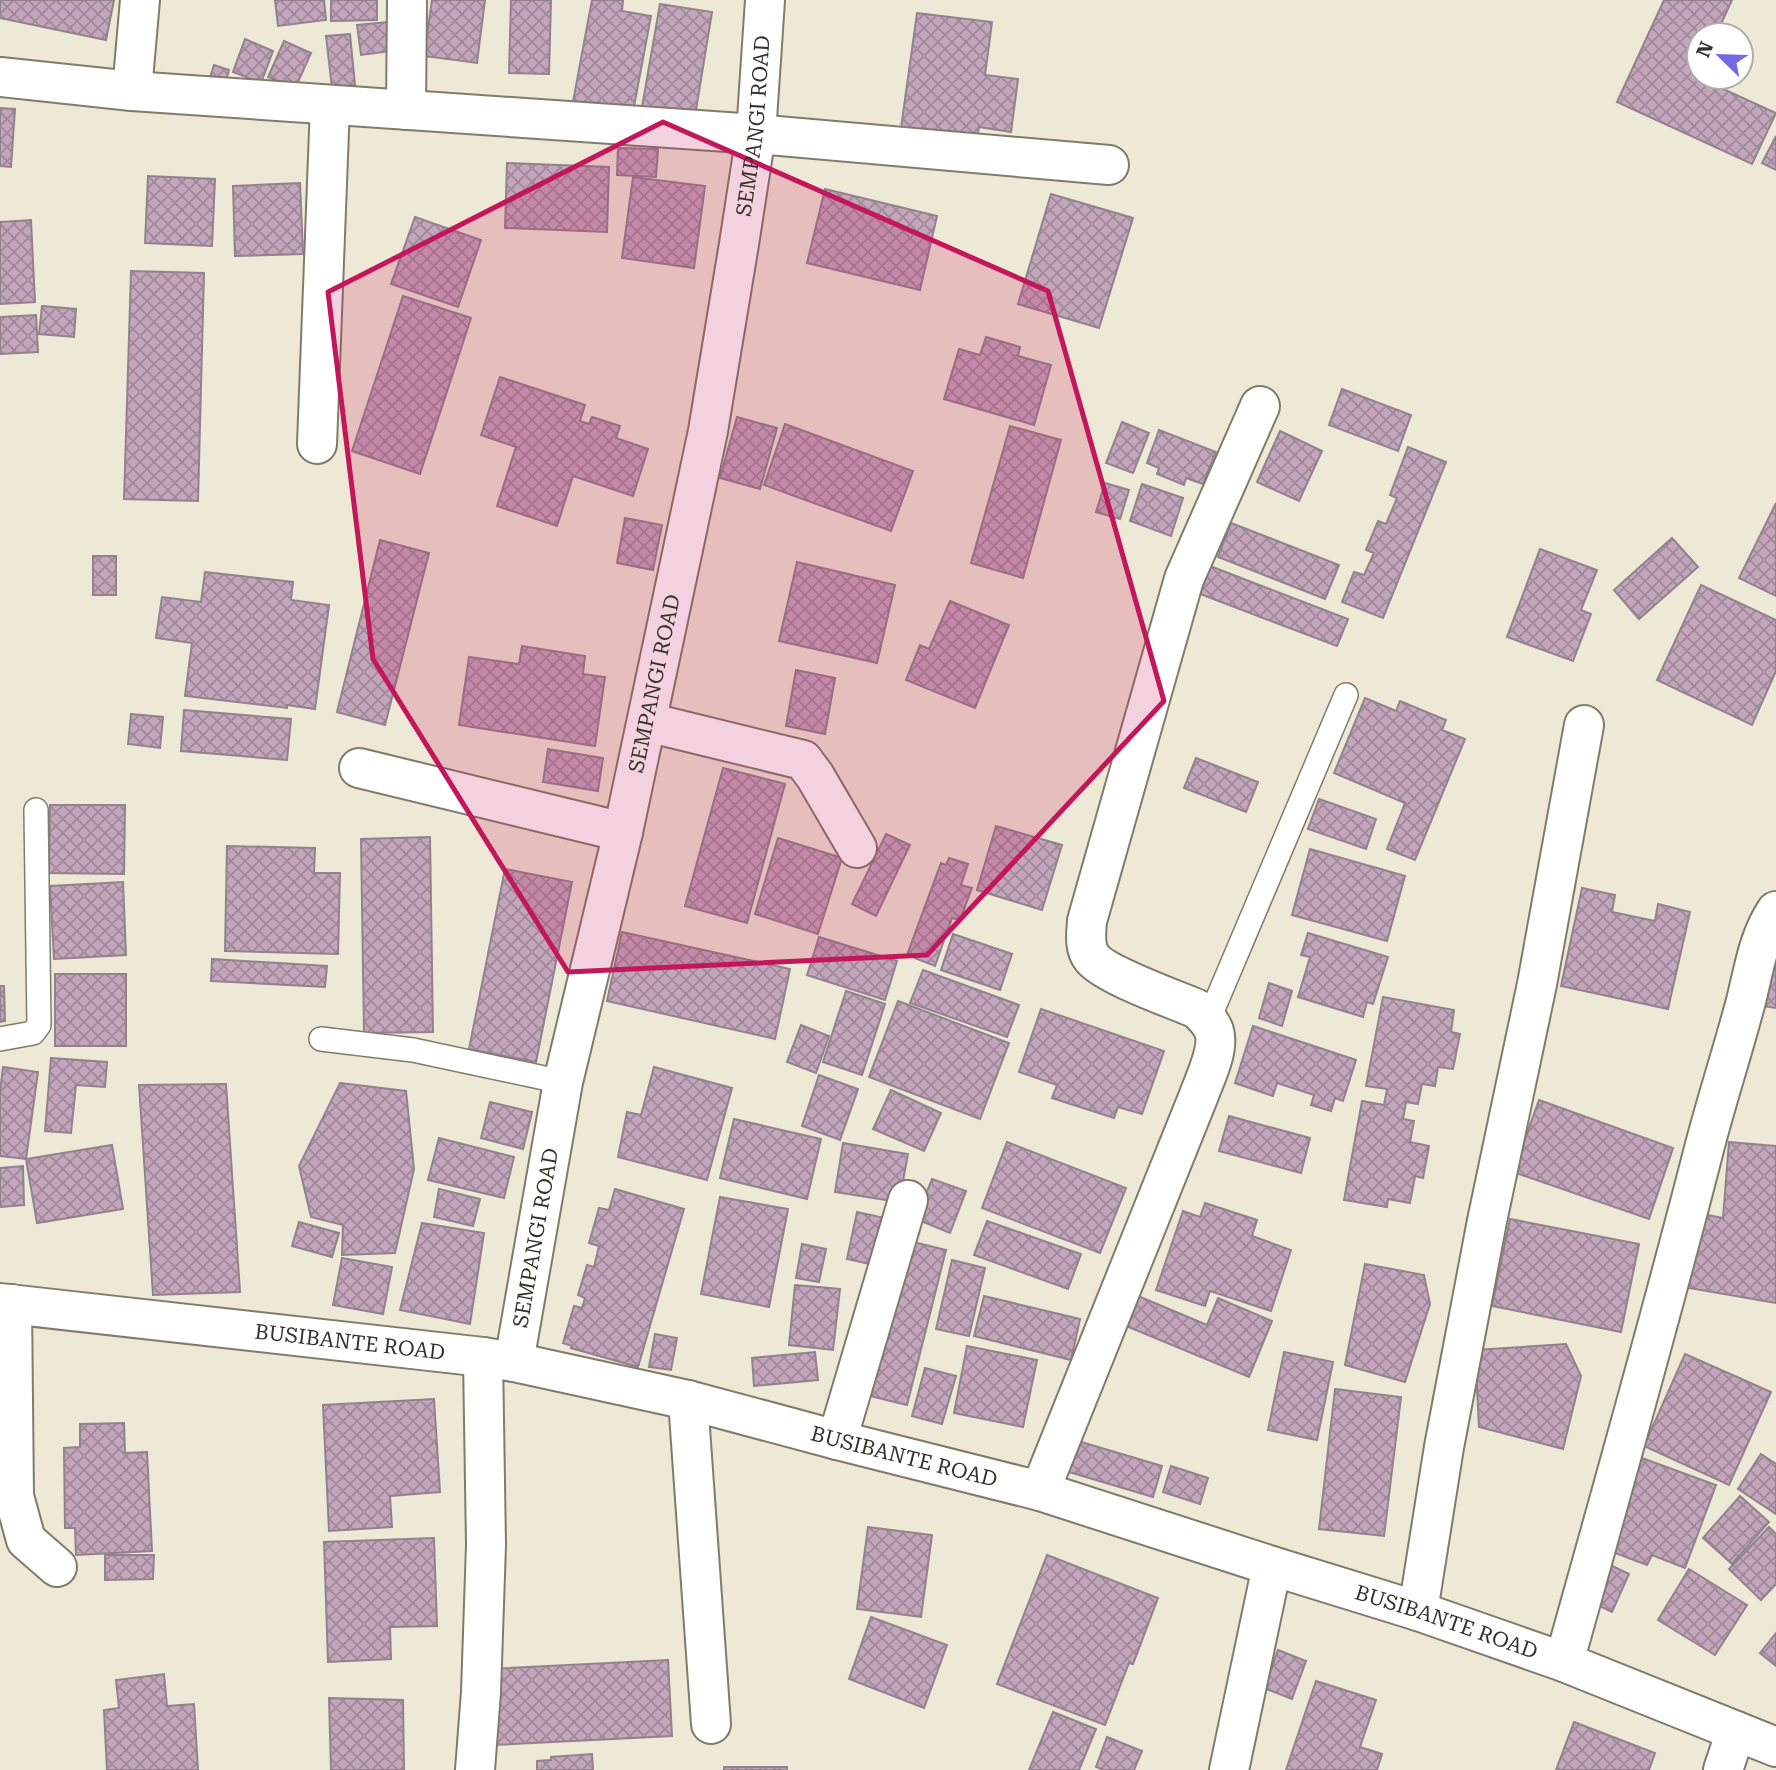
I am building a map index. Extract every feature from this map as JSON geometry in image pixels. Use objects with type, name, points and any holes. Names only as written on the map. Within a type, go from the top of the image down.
[{"type":"street","points":[[132,92],[140,0]]},
{"type":"street","points":[[406,110],[407,0]]},
{"type":"street","name":"SEMPANGI ROAD","points":[[475,1770],[498,1360],[623,832],[708,431],[756,134],[765,0]]},
{"type":"street","points":[[0,77],[132,92],[756,134],[1109,165]]},
{"type":"street","points":[[317,444],[330,105]]},
{"type":"street","points":[[1040,1491],[1199,1096],[1215,1048],[1214,1031],[1209,1021],[1197,1009],[1104,969],[1091,957],[1085,940],[1087,921],[1184,579],[1260,406]]},
{"type":"street","points":[[647,722],[803,760],[857,848]]},
{"type":"street","points":[[1418,1611],[1447,1434],[1584,725]]},
{"type":"street","points":[[359,768],[623,832]]},
{"type":"street","points":[[1564,1662],[1658,1325],[1757,951],[1776,911]]},
{"type":"street","points":[[837,1440],[908,1200]]},
{"type":"street","points":[[6,1304],[7,1466],[26,1540],[57,1567]]},
{"type":"street","name":"BUSIBANTE ROAD","points":[[6,1304],[498,1360],[688,1399],[1040,1491],[1418,1611],[1564,1662],[1776,1748]]},
{"type":"street","points":[[688,1399],[711,1724]]},
{"type":"street","points":[[1229,1770],[1272,1566]]},
{"type":"street","points":[[1723,1770],[1736,1731]]},
{"type":"lane","points":[[1209,1021],[1346,695]]},
{"type":"lane","points":[[0,1039],[33,1033],[39,1025],[36,810]]},
{"type":"lane","points":[[321,1038],[413,1050],[563,1082]]},
{"type":"highlighted area","points":[[663,122],[1048,291],[1164,701],[927,955],[568,972],[373,659],[328,292]]},
{"type":"building","points":[[0,0],[114,0],[106,40],[0,18]]},
{"type":"building","points":[[275,0],[324,0],[326,20],[278,26]]},
{"type":"building","points":[[331,0],[377,0],[377,20],[331,21]]},
{"type":"building","points":[[432,0],[485,0],[477,63],[424,56]]},
{"type":"building","points":[[511,0],[551,0],[549,74],[509,73]]},
{"type":"building","points":[[592,0],[623,0],[622,11],[651,16],[632,117],[572,107]]},
{"type":"building","points":[[1664,0],[1732,0],[1722,21],[1685,21],[1685,91],[1728,91],[1776,113],[1752,164],[1617,102]]},
{"type":"building","points":[[660,4],[712,12],[695,116],[642,107]]},
{"type":"building","points":[[917,13],[992,22],[985,75],[1018,79],[1011,132],[979,127],[977,138],[901,128]]},
{"type":"building","points":[[388,22],[392,51],[361,55],[357,25]]},
{"type":"building","points":[[350,34],[355,85],[332,88],[326,36]]},
{"type":"building","points":[[245,39],[273,51],[261,83],[233,72]]},
{"type":"building","points":[[284,41],[311,53],[295,89],[268,77]]},
{"type":"building","points":[[214,65],[229,70],[223,91],[207,87]]},
{"type":"building","points":[[0,108],[15,109],[11,167],[0,166]]},
{"type":"building","points":[[1776,136],[1776,170],[1762,163]]},
{"type":"building","points":[[618,148],[658,149],[656,177],[617,175]]},
{"type":"building","points":[[507,163],[609,167],[607,232],[505,228]]},
{"type":"building","points":[[148,176],[215,179],[212,246],[145,243]]},
{"type":"building","points":[[633,177],[705,186],[694,268],[622,258]]},
{"type":"building","points":[[300,183],[303,254],[235,256],[233,186]]},
{"type":"building","points":[[825,189],[937,216],[920,290],[807,263]]},
{"type":"building","points":[[1051,194],[1133,218],[1099,328],[1018,304]]},
{"type":"building","points":[[415,217],[481,240],[458,307],[391,284]]},
{"type":"building","points":[[31,220],[35,302],[0,304],[0,222]]},
{"type":"building","points":[[131,271],[204,273],[198,501],[124,499]]},
{"type":"building","points":[[403,296],[471,318],[420,474],[352,451]]},
{"type":"building","points":[[42,306],[76,309],[74,337],[39,334]]},
{"type":"building","points":[[36,315],[38,352],[0,354],[0,317]]},
{"type":"building","points":[[986,337],[1020,347],[1018,356],[1051,365],[1034,425],[944,399],[959,349],[980,355]]},
{"type":"building","points":[[500,377],[585,405],[580,421],[589,424],[592,417],[620,426],[616,438],[648,449],[633,496],[573,476],[557,526],[497,506],[516,447],[481,435]]},
{"type":"building","points":[[1342,389],[1411,415],[1398,451],[1329,425]]},
{"type":"building","points":[[737,417],[777,428],[760,489],[720,478]]},
{"type":"building","points":[[1122,422],[1149,433],[1133,473],[1106,463]]},
{"type":"building","points":[[785,424],[913,471],[891,531],[764,485]]},
{"type":"building","points":[[1010,426],[1061,440],[1023,578],[971,563]]},
{"type":"building","points":[[1159,430],[1216,452],[1203,484],[1186,478],[1184,485],[1157,474],[1159,468],[1147,463]]},
{"type":"building","points":[[1280,431],[1322,451],[1299,501],[1257,482]]},
{"type":"building","points":[[1408,447],[1446,462],[1383,618],[1342,602],[1354,572],[1364,575],[1374,553],[1366,550],[1378,521],[1386,524],[1397,498],[1390,495]]},
{"type":"building","points":[[1105,483],[1129,490],[1120,519],[1096,512]]},
{"type":"building","points":[[1142,484],[1183,498],[1171,536],[1130,521]]},
{"type":"building","points":[[1776,503],[1776,596],[1739,578]]},
{"type":"building","points":[[625,518],[662,525],[653,570],[617,563]]},
{"type":"building","points":[[1231,523],[1339,565],[1325,599],[1218,557]]},
{"type":"building","points":[[1672,538],[1698,567],[1639,619],[1614,590]]},
{"type":"building","points":[[380,540],[429,553],[385,725],[337,712]]},
{"type":"building","points":[[1540,549],[1597,570],[1581,610],[1591,614],[1573,661],[1507,637]]},
{"type":"building","points":[[93,556],[116,556],[116,595],[93,595]]},
{"type":"building","points":[[797,562],[895,585],[877,663],[779,641]]},
{"type":"building","points":[[1210,566],[1348,619],[1337,646],[1200,594]]},
{"type":"building","points":[[205,572],[293,582],[291,600],[329,605],[315,709],[185,696],[192,643],[156,638],[162,597],[201,602]]},
{"type":"building","points":[[1701,585],[1776,620],[1776,671],[1752,725],[1657,680]]},
{"type":"building","points":[[950,601],[1009,625],[975,708],[906,680],[920,645],[929,649]]},
{"type":"building","points":[[522,646],[585,656],[583,674],[605,677],[595,746],[459,725],[469,657],[519,664]]},
{"type":"building","points":[[796,670],[835,678],[825,734],[786,726]]},
{"type":"building","points":[[1365,698],[1396,711],[1400,701],[1446,720],[1442,730],[1465,739],[1415,860],[1387,849],[1405,803],[1334,773]]},
{"type":"building","points":[[184,710],[291,719],[287,760],[181,751]]},
{"type":"building","points":[[131,714],[163,717],[160,748],[128,744]]},
{"type":"building","points":[[548,749],[603,758],[598,791],[543,782]]},
{"type":"building","points":[[1196,758],[1258,782],[1246,812],[1184,788]]},
{"type":"building","points":[[723,768],[785,784],[747,923],[685,906]]},
{"type":"building","points":[[1319,799],[1376,819],[1366,849],[1308,829]]},
{"type":"building","points":[[50,805],[125,805],[124,874],[49,873]]},
{"type":"building","points":[[996,826],[1062,845],[1042,910],[977,890]]},
{"type":"building","points":[[886,834],[910,845],[876,916],[852,904]]},
{"type":"building","points":[[430,837],[433,1032],[364,1033],[361,839]]},
{"type":"building","points":[[778,838],[842,858],[818,934],[755,914]]},
{"type":"building","points":[[227,846],[315,848],[314,873],[340,873],[338,954],[225,951]]},
{"type":"building","points":[[1310,849],[1405,876],[1387,941],[1292,915]]},
{"type":"building","points":[[949,858],[968,864],[961,885],[972,888],[960,920],[952,918],[935,966],[907,955],[941,863],[946,865]]},
{"type":"building","points":[[505,869],[572,882],[536,1062],[469,1049]]},
{"type":"building","points":[[123,882],[126,955],[54,959],[50,886]]},
{"type":"building","points":[[1582,888],[1615,895],[1612,912],[1655,921],[1658,904],[1690,912],[1668,1009],[1561,986]]},
{"type":"building","points":[[622,932],[790,969],[775,1039],[607,1001]]},
{"type":"building","points":[[1308,933],[1388,957],[1373,1004],[1367,1002],[1363,1017],[1298,997],[1310,957],[1301,955]]},
{"type":"building","points":[[953,934],[1012,954],[1000,990],[941,970]]},
{"type":"building","points":[[819,937],[897,961],[885,1000],[807,975]]},
{"type":"building","points":[[1776,948],[1776,1008],[1762,1006]]},
{"type":"building","points":[[212,959],[327,966],[325,987],[211,981]]},
{"type":"building","points":[[923,970],[1019,1005],[1007,1037],[910,1003]]},
{"type":"building","points":[[55,974],[126,974],[126,1046],[55,1046]]},
{"type":"building","points":[[1269,983],[1292,991],[1282,1026],[1259,1018]]},
{"type":"building","points":[[0,986],[4,986],[5,1021],[0,1022]]},
{"type":"building","points":[[846,991],[885,1004],[862,1075],[823,1062]]},
{"type":"building","points":[[1383,997],[1454,1010],[1451,1032],[1460,1034],[1453,1069],[1438,1067],[1435,1086],[1422,1084],[1418,1104],[1406,1102],[1403,1119],[1414,1121],[1410,1142],[1429,1146],[1423,1178],[1415,1176],[1410,1203],[1388,1199],[1387,1207],[1344,1200],[1362,1101],[1384,1105],[1387,1089],[1366,1086]]},
{"type":"building","points":[[898,1001],[1009,1043],[980,1119],[869,1077]]},
{"type":"building","points":[[1041,1009],[1164,1051],[1142,1114],[1118,1107],[1114,1118],[1052,1098],[1057,1085],[1019,1072]]},
{"type":"building","points":[[801,1025],[829,1036],[816,1073],[787,1062]]},
{"type":"building","points":[[1253,1026],[1356,1060],[1343,1101],[1335,1098],[1331,1111],[1311,1105],[1314,1095],[1277,1083],[1273,1096],[1235,1083]]},
{"type":"building","points":[[51,1058],[107,1062],[105,1087],[76,1085],[71,1133],[45,1131]]},
{"type":"building","points":[[3,1067],[38,1072],[26,1159],[0,1156],[0,1092]]},
{"type":"building","points":[[654,1067],[732,1088],[707,1180],[618,1157],[627,1112],[641,1115]]},
{"type":"building","points":[[819,1075],[858,1089],[840,1140],[802,1126]]},
{"type":"building","points":[[340,1083],[406,1091],[414,1169],[395,1253],[342,1255],[343,1225],[311,1217],[299,1166]]},
{"type":"building","points":[[226,1084],[240,1292],[153,1295],[139,1085]]},
{"type":"building","points":[[891,1090],[941,1113],[924,1151],[873,1129]]},
{"type":"building","points":[[1539,1100],[1673,1148],[1649,1219],[1513,1172]]},
{"type":"building","points":[[490,1102],[532,1112],[523,1149],[481,1138]]},
{"type":"building","points":[[1229,1116],[1310,1138],[1301,1173],[1219,1151]]},
{"type":"building","points":[[734,1119],[821,1139],[807,1199],[720,1178]]},
{"type":"building","points":[[439,1138],[514,1157],[504,1198],[428,1180]]},
{"type":"building","points":[[1007,1142],[1126,1188],[1100,1253],[982,1208]]},
{"type":"building","points":[[1729,1142],[1776,1146],[1776,1303],[1689,1288],[1702,1214],[1723,1218]]},
{"type":"building","points":[[843,1143],[908,1154],[899,1202],[835,1192]]},
{"type":"building","points":[[112,1145],[123,1209],[37,1223],[26,1159]]},
{"type":"building","points":[[23,1166],[24,1205],[0,1207],[0,1168]]},
{"type":"building","points":[[932,1179],[966,1191],[950,1233],[916,1219]]},
{"type":"building","points":[[439,1189],[480,1199],[473,1226],[434,1217]]},
{"type":"building","points":[[615,1189],[684,1209],[638,1367],[571,1348],[572,1346],[563,1343],[574,1306],[582,1308],[585,1298],[578,1295],[587,1265],[594,1267],[599,1246],[589,1243],[599,1208],[609,1210]]},
{"type":"building","points":[[720,1197],[788,1209],[769,1307],[701,1294]]},
{"type":"building","points":[[1205,1203],[1257,1220],[1252,1236],[1291,1250],[1271,1311],[1210,1291],[1205,1306],[1156,1290],[1183,1211],[1200,1217]]},
{"type":"building","points":[[857,1212],[889,1219],[879,1266],[847,1259]]},
{"type":"building","points":[[1510,1219],[1639,1244],[1621,1332],[1492,1306]]},
{"type":"building","points":[[987,1221],[1081,1254],[1068,1289],[974,1255]]},
{"type":"building","points":[[299,1222],[339,1233],[332,1257],[292,1246]]},
{"type":"building","points":[[422,1223],[484,1233],[470,1324],[400,1310]]},
{"type":"building","points":[[905,1240],[946,1250],[907,1405],[866,1395]]},
{"type":"building","points":[[802,1244],[826,1249],[819,1282],[796,1278]]},
{"type":"building","points":[[342,1258],[392,1267],[383,1314],[333,1305]]},
{"type":"building","points":[[952,1260],[985,1268],[969,1336],[936,1329]]},
{"type":"building","points":[[1365,1264],[1424,1275],[1430,1304],[1405,1382],[1345,1365]]},
{"type":"building","points":[[795,1285],[840,1289],[833,1350],[789,1345]]},
{"type":"building","points":[[984,1296],[1080,1319],[1071,1360],[974,1336]]},
{"type":"building","points":[[1138,1296],[1207,1325],[1218,1298],[1272,1321],[1249,1377],[1126,1326]]},
{"type":"building","points":[[655,1334],[677,1338],[671,1370],[649,1367]]},
{"type":"building","points":[[1566,1344],[1581,1376],[1563,1449],[1479,1427],[1475,1350]]},
{"type":"building","points":[[967,1346],[1037,1360],[1023,1427],[954,1413]]},
{"type":"building","points":[[815,1352],[818,1380],[754,1386],[752,1358]]},
{"type":"building","points":[[1284,1352],[1333,1362],[1317,1440],[1268,1430]]},
{"type":"building","points":[[1685,1354],[1771,1392],[1729,1485],[1644,1446]]},
{"type":"building","points":[[925,1368],[956,1376],[942,1424],[912,1416]]},
{"type":"building","points":[[1335,1389],[1401,1397],[1384,1536],[1319,1529]]},
{"type":"building","points":[[434,1399],[440,1492],[390,1496],[392,1527],[329,1531],[323,1405]]},
{"type":"building","points":[[124,1423],[125,1453],[147,1452],[152,1551],[76,1555],[75,1528],[65,1528],[64,1448],[80,1447],[80,1424]]},
{"type":"building","points":[[1078,1441],[1162,1466],[1153,1497],[1069,1472]]},
{"type":"building","points":[[1761,1454],[1776,1464],[1776,1514],[1738,1489]]},
{"type":"building","points":[[1642,1458],[1716,1485],[1685,1568],[1652,1555],[1647,1565],[1607,1550]]},
{"type":"building","points":[[1171,1466],[1208,1478],[1200,1504],[1163,1492]]},
{"type":"building","points":[[1740,1496],[1769,1522],[1732,1564],[1703,1538]]},
{"type":"building","points":[[868,1527],[932,1535],[921,1617],[857,1609]]},
{"type":"building","points":[[1769,1527],[1776,1534],[1776,1584],[1761,1600],[1729,1569]]},
{"type":"building","points":[[434,1538],[437,1626],[390,1627],[391,1659],[328,1662],[324,1542]]},
{"type":"building","points":[[105,1555],[154,1555],[153,1579],[105,1580]]},
{"type":"building","points":[[1047,1555],[1158,1598],[1133,1664],[1129,1663],[1105,1725],[997,1684]]},
{"type":"building","points":[[1604,1562],[1629,1574],[1612,1612],[1587,1600]]},
{"type":"building","points":[[1689,1569],[1747,1605],[1715,1655],[1658,1620]]},
{"type":"building","points":[[871,1617],[947,1645],[924,1708],[849,1679]]},
{"type":"building","points":[[1776,1633],[1776,1666],[1760,1653]]},
{"type":"building","points":[[1278,1650],[1306,1661],[1292,1699],[1264,1688]]},
{"type":"building","points":[[668,1660],[672,1736],[493,1745],[490,1669]]},
{"type":"building","points":[[164,1674],[167,1706],[194,1704],[198,1770],[107,1770],[104,1710],[119,1708],[116,1680]]},
{"type":"building","points":[[1316,1681],[1376,1700],[1360,1747],[1382,1754],[1377,1770],[1286,1770]]},
{"type":"building","points":[[329,1698],[403,1700],[404,1770],[331,1770]]},
{"type":"building","points":[[1053,1712],[1096,1729],[1079,1770],[1029,1770]]},
{"type":"building","points":[[1574,1722],[1655,1753],[1649,1770],[1556,1770]]},
{"type":"building","points":[[1107,1737],[1142,1751],[1134,1770],[1104,1770],[1096,1767]]},
{"type":"building","points":[[592,1754],[593,1770],[537,1770],[537,1761],[551,1760],[551,1757]]},
{"type":"building","points":[[724,1767],[787,1767],[787,1770],[724,1770]]}]
